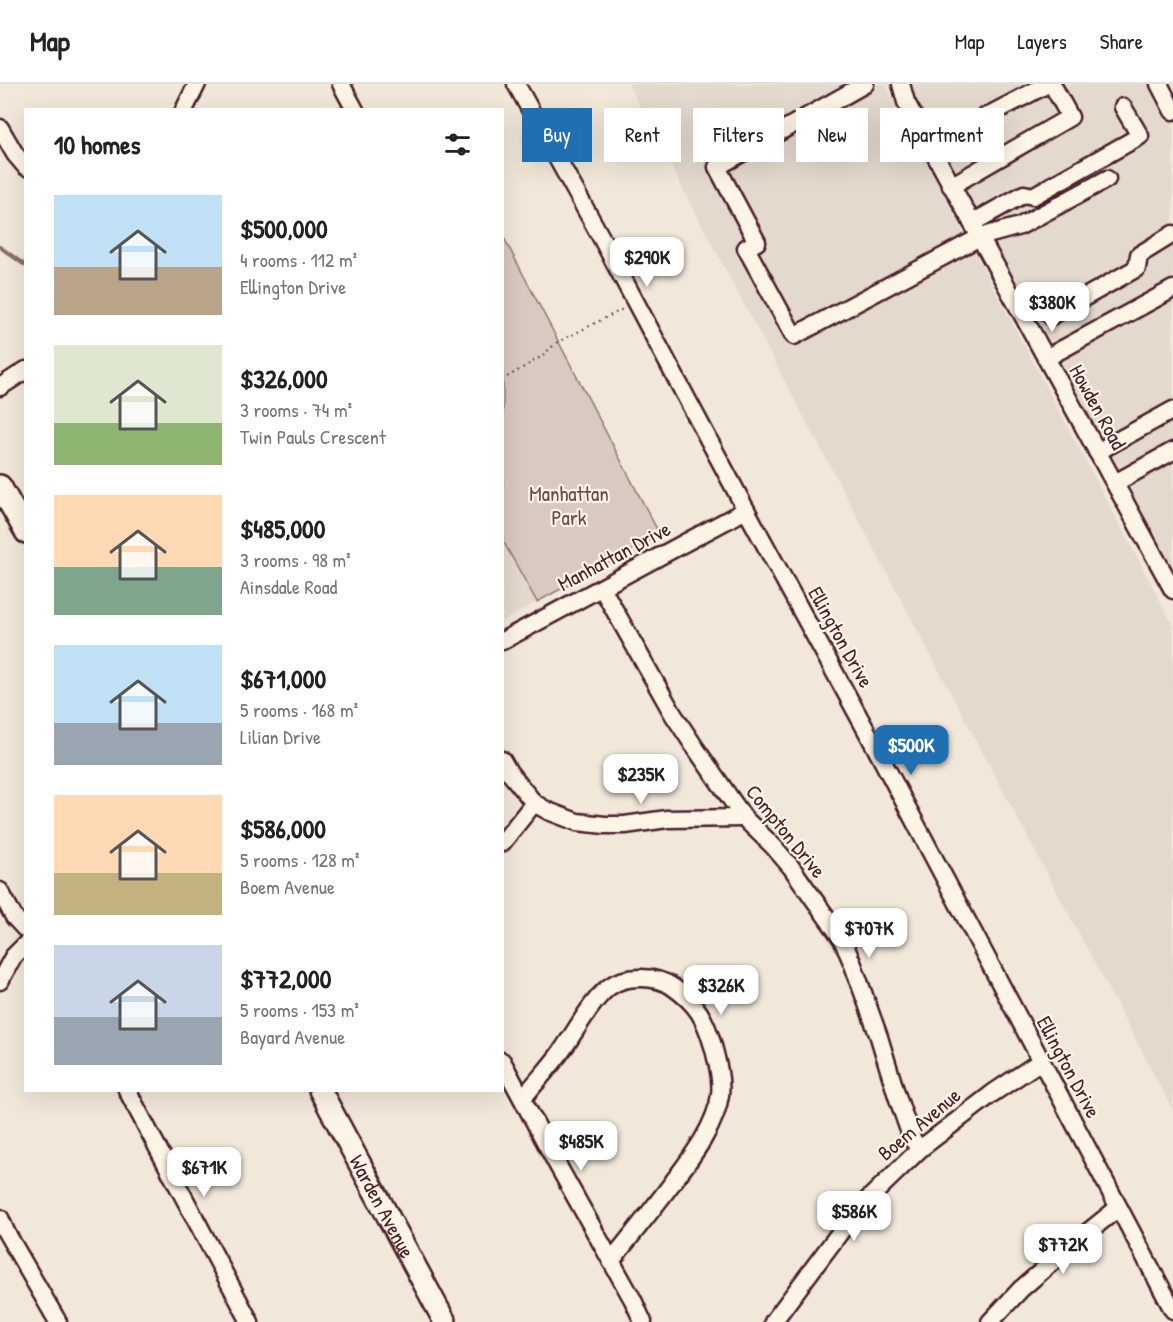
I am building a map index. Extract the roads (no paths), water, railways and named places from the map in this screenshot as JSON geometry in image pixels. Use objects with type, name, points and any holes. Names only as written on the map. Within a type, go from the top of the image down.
[{"type":"main road","points":[[0,486],[24,528]]},
{"type":"main road","name":"Warden Avenue","points":[[321,1092],[445,1322]]},
{"type":"street","points":[[185,108],[197,84]]},
{"type":"street","points":[[341,84],[354,108]]},
{"type":"street","name":"Ellington Drive","points":[[516,84],[602,238],[746,510],[871,739],[1173,1310]]},
{"type":"street","points":[[865,84],[717,167],[757,242],[746,248],[794,336],[976,230],[1024,194],[1033,196],[1140,136],[1123,106]]},
{"type":"street","points":[[951,186],[1071,117],[1050,84],[1003,108]]},
{"type":"street","points":[[1159,84],[1173,111]]},
{"type":"street","name":"Howden Road","points":[[901,85],[909,108]]},
{"type":"street","points":[[0,128],[24,165]]},
{"type":"street","name":"Howden Road","points":[[938,162],[1173,590]]},
{"type":"street","points":[[976,230],[1020,226],[1107,179]]},
{"type":"street","points":[[1030,329],[1049,311],[1137,268],[1139,255],[1173,234]]},
{"type":"street","points":[[1046,358],[1173,289]]},
{"type":"street","points":[[0,387],[24,371]]},
{"type":"street","points":[[1097,452],[1173,410]]},
{"type":"street","points":[[1114,483],[1173,451]]},
{"type":"street","name":"Manhattan Drive","points":[[504,640],[746,510]]},
{"type":"street","name":"Compton Drive","points":[[602,588],[694,746],[744,818],[791,867],[842,939],[879,1037],[912,1139],[920,1149]]},
{"type":"street","points":[[504,763],[534,803],[577,822],[625,825],[667,819],[744,818]]},
{"type":"street","points":[[504,840],[534,803]]},
{"type":"street","points":[[0,891],[14,917],[24,928]]},
{"type":"street","points":[[0,981],[13,957],[24,946]]},
{"type":"street","points":[[523,1098],[562,1051],[596,1001],[610,985],[639,977],[662,981],[684,995],[699,1011],[712,1042],[718,1073],[720,1094],[715,1111],[704,1137],[689,1161],[650,1214],[611,1261]]},
{"type":"street","name":"Boem Avenue","points":[[773,1322],[856,1211],[920,1149],[993,1093],[1041,1061]]},
{"type":"street","points":[[504,1065],[643,1322]]},
{"type":"street","points":[[128,1092],[250,1322]]},
{"type":"street","points":[[990,1322],[1021,1289],[1119,1208]]},
{"type":"street","points":[[2,1228],[58,1322]]},
{"type":"waterway","points":[[0,247],[24,265]]},
{"type":"park label","name":"Manhattan Park","points":[[569,505]]}]
